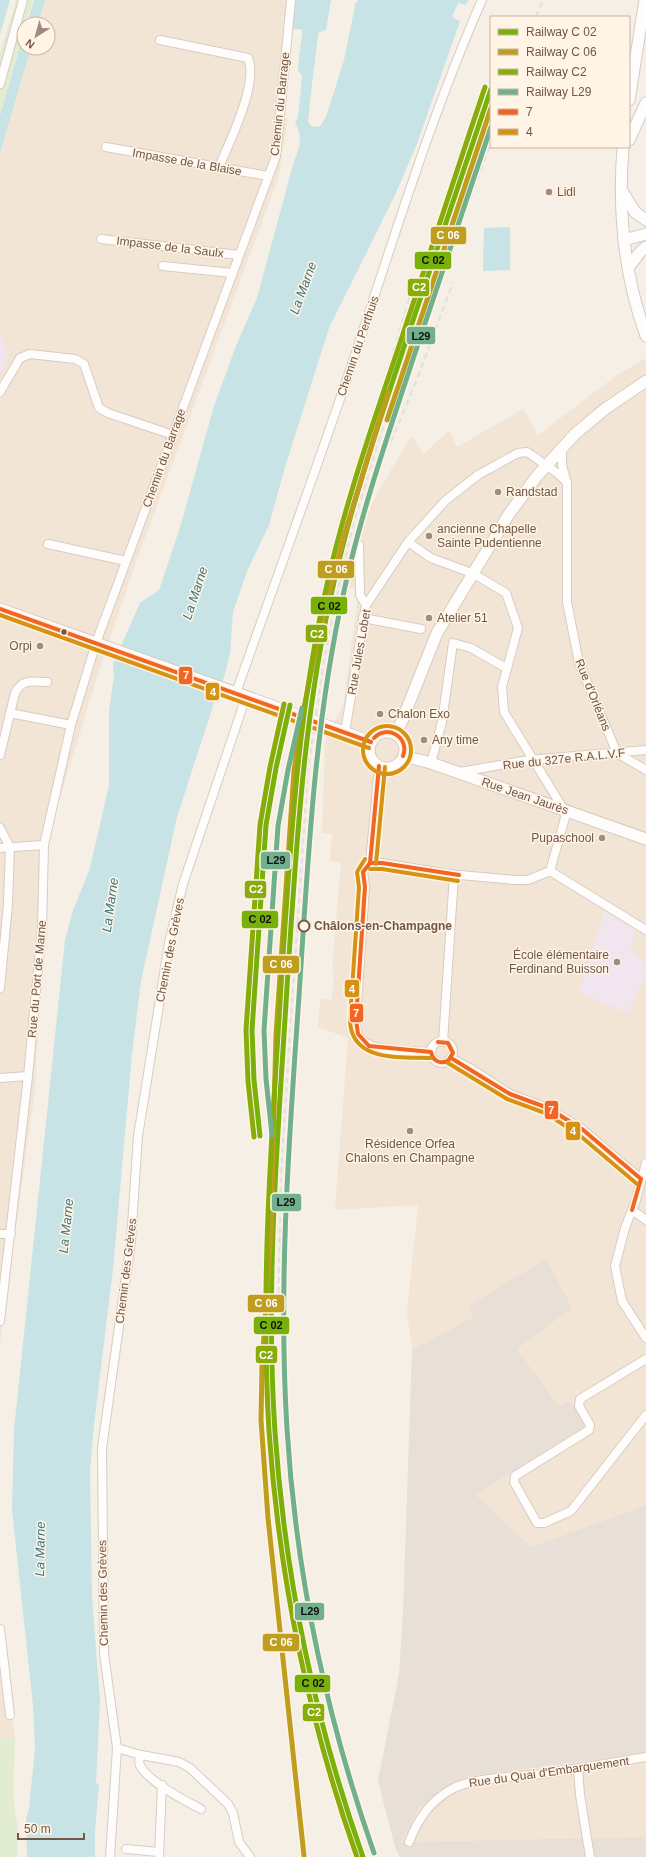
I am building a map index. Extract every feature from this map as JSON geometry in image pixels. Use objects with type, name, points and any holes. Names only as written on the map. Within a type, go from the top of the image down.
[{"type":"main road","points":[[630,94],[645,0]]},
{"type":"main road","points":[[630,138],[643,115],[646,103]]},
{"type":"main road","points":[[624,149],[622,191],[624,240],[634,296],[646,336]]},
{"type":"main road","points":[[622,191],[635,212],[646,220]]},
{"type":"main road","points":[[624,240],[646,234]]},
{"type":"main road","points":[[628,268],[646,247]]},
{"type":"main road","points":[[395,734],[402,721],[437,633],[508,514],[547,465],[575,434],[605,409],[646,381]]},
{"type":"main road","points":[[0,609],[371,742]]},
{"type":"main road","points":[[383,732],[395,734],[399,737],[404,746],[404,756],[396,765],[391,767],[379,766],[371,759],[369,754],[371,742],[378,734],[383,732]]},
{"type":"main road","name":"Rue Jean Jaurès","points":[[404,756],[458,772],[646,839]]},
{"type":"street","points":[[0,84],[23,0]]},
{"type":"street","name":"Chemin du Barrage","points":[[99,644],[126,561],[276,156],[292,0]]},
{"type":"street","name":"Chemin du Perthuis","points":[[241,695],[421,158],[457,56],[482,0]]},
{"type":"street","points":[[160,40],[248,58],[251,65],[248,86],[241,114],[219,167]]},
{"type":"street","name":"Impasse de la Blaise","points":[[106,147],[268,176]]},
{"type":"street","name":"Impasse de la Saulx","points":[[101,239],[239,255]]},
{"type":"street","points":[[163,266],[232,273]]},
{"type":"street","points":[[0,392],[20,358],[30,354],[75,359],[84,364],[99,408],[108,413],[172,435]]},
{"type":"street","name":"Rue d'Orléans","points":[[562,448],[562,465],[567,482],[567,602],[579,663],[617,753]]},
{"type":"street","name":"Rue Jules Lobet","points":[[345,732],[366,605],[408,542],[445,501],[478,475],[518,453],[527,452],[547,465]]},
{"type":"street","points":[[547,465],[567,482]]},
{"type":"street","points":[[408,542],[431,558],[472,573],[506,593],[518,628],[502,687],[504,712],[564,810],[564,818],[550,871]]},
{"type":"street","points":[[48,544],[126,561]]},
{"type":"street","points":[[359,545],[360,595],[366,605]]},
{"type":"street","points":[[364,618],[421,630]]},
{"type":"street","points":[[430,763],[442,722],[453,643],[471,648],[506,668]]},
{"type":"street","name":"Rue du Port de Marne","points":[[0,1318],[11,1234],[42,929],[44,845],[71,725],[99,644]]},
{"type":"street","points":[[0,755],[15,693],[20,685],[24,682],[47,682]]},
{"type":"street","name":"Chemin des Grèves","points":[[110,1857],[117,1748],[104,1654],[102,1448],[131,1241],[138,1136],[169,943],[178,904],[241,695]]},
{"type":"street","points":[[10,713],[71,725]]},
{"type":"street","name":"Rue du 327e R.A.L.V.F","points":[[458,772],[534,760],[646,750]]},
{"type":"street","points":[[617,753],[646,770]]},
{"type":"street","points":[[379,766],[370,863],[363,872],[365,887],[356,1019],[358,1034],[365,1043],[377,1048],[431,1052]]},
{"type":"street","points":[[0,828],[10,847],[8,904],[0,988]]},
{"type":"street","points":[[0,848],[44,845]]},
{"type":"street","points":[[370,863],[454,875],[528,880],[550,871]]},
{"type":"street","points":[[550,871],[646,930]]},
{"type":"street","points":[[442,1042],[454,875]]},
{"type":"street","points":[[442,1042],[448,1043],[453,1053],[448,1061],[439,1063],[432,1057],[431,1052],[434,1044],[442,1042]]},
{"type":"street","points":[[451,1058],[473,1070],[510,1094],[548,1108],[582,1129],[641,1179]]},
{"type":"street","points":[[0,1078],[28,1076]]},
{"type":"street","points":[[646,1163],[625,1228],[615,1266],[622,1301],[646,1338]]},
{"type":"street","points":[[632,1210],[646,1220]]},
{"type":"street","points":[[0,1234],[11,1234]]},
{"type":"street","points":[[646,1359],[580,1399],[579,1406],[590,1425],[589,1430],[515,1476],[514,1482],[537,1523],[544,1523],[571,1511],[646,1415]]},
{"type":"street","points":[[0,1629],[10,1715]]},
{"type":"street","points":[[117,1748],[141,1755],[184,1764],[222,1797],[233,1813],[239,1842],[250,1857]]},
{"type":"street","points":[[141,1755],[139,1761],[140,1767],[162,1786],[185,1801],[201,1809]]},
{"type":"street","name":"Rue du Quai d'Embarquement","points":[[409,1842],[416,1824],[426,1809],[442,1795],[461,1785],[578,1769],[646,1757]]},
{"type":"street","points":[[578,1769],[580,1795],[590,1857]]},
{"type":"street","points":[[126,1849],[159,1854],[162,1786]]},
{"type":"shaded area","points":[[45,0],[295,0],[285,118],[288,118],[278,179],[139,554],[102,661],[47,840],[35,1090],[0,1343],[0,153],[29,56],[56,56],[56,16],[40,16]]},
{"type":"shaded area","points":[[0,330],[8,360],[0,373]]},
{"type":"shaded area","points":[[646,358],[646,1505],[531,1547],[476,1495],[585,1426],[559,1406],[517,1349],[473,1317],[412,1350],[407,1312],[418,1205],[335,1210],[348,1038],[318,1027],[320,999],[332,1000],[334,970],[332,970],[341,863],[330,861],[332,834],[322,833],[325,741],[343,705],[357,604],[357,588],[349,588],[348,577],[373,501],[411,436],[424,454],[449,430],[457,447],[523,409],[538,435],[617,375]]},
{"type":"shaded area","name":"École élémentaire Ferdinand Buisson","points":[[604,911],[636,931],[630,949],[646,963],[646,972],[628,1013],[579,993]]},
{"type":"shaded area","points":[[546,1259],[572,1308],[517,1349],[559,1406],[571,1401],[585,1426],[476,1495],[531,1547],[646,1505],[646,1753],[467,1777],[447,1786],[419,1808],[401,1842],[646,1837],[646,1857],[400,1857],[395,1847],[378,1781],[399,1674],[403,1613],[412,1350],[473,1317],[470,1305]]},
{"type":"shaded area","points":[[0,1615],[3,1660],[15,1737],[0,1738]]},
{"type":"shaded area","points":[[646,1753],[646,1837],[401,1842],[419,1808],[447,1786],[467,1777]]},
{"type":"green space","points":[[16,0],[22,0],[18,16],[16,16],[16,22],[0,80],[0,53]]},
{"type":"green space","points":[[26,0],[33,0],[28,16],[21,16]]},
{"type":"green space","points":[[16,35],[17,56],[0,113],[0,90]]},
{"type":"green space","points":[[15,1737],[13,1796],[18,1831],[17,1857],[0,1857],[0,1738]]},
{"type":"water","points":[[0,0],[10,0],[0,35]]},
{"type":"water","points":[[34,0],[45,0],[40,16],[29,16]]},
{"type":"water","points":[[295,0],[331,0],[326,30],[317,33],[316,44],[306,43],[307,30],[293,29]]},
{"type":"water","name":"La Marne","points":[[358,0],[468,0],[466,5],[458,3],[452,17],[460,21],[417,144],[395,195],[329,328],[285,467],[269,525],[248,569],[233,612],[230,653],[225,674],[177,817],[141,981],[132,1054],[113,1269],[94,1425],[90,1471],[92,1597],[100,1701],[96,1783],[99,1784],[95,1831],[95,1857],[27,1857],[26,1818],[29,1809],[35,1748],[33,1705],[12,1510],[14,1430],[65,940],[72,913],[90,868],[109,785],[109,711],[114,676],[113,664],[140,603],[159,590],[181,524],[214,406],[236,346],[257,298],[300,142],[298,128],[295,123],[298,117],[305,47],[316,48],[308,121],[310,125],[314,127],[320,126],[326,117],[344,60],[354,6]]},
{"type":"water","points":[[17,56],[29,56],[0,153],[0,115]]},
{"type":"water","points":[[510,227],[510,270],[483,271],[484,228]]},
{"type":"waterway","points":[[306,68],[314,0]]},
{"type":"railway","points":[[536,16],[543,0]]},
{"type":"railway","points":[[484,147],[490,129]]},
{"type":"railway","points":[[278,1333],[281,1176],[289,1046],[308,771],[324,661],[333,612],[353,525],[384,424],[429,287],[471,197],[490,145]]},
{"type":"railway","points":[[391,442],[417,379],[453,282]]},
{"type":"railway","points":[[382,390],[414,283]]},
{"type":"transit line","points":[[363,1857],[330,1753],[304,1648],[286,1541],[275,1432],[271,1321],[272,1265],[280,1098],[294,885],[302,783],[315,682],[323,632],[341,552],[375,435],[490,92]]},
{"type":"transit line","points":[[387,420],[490,111]]},
{"type":"transit line","points":[[304,1856],[268,1518],[261,1420],[262,1365],[271,1230],[276,1034],[294,771],[301,722],[318,639],[344,536],[388,392]]},
{"type":"transit line","name":"7","points":[[0,609],[371,742]]},
{"type":"transit line","name":"4","points":[[0,615],[369,748]]},
{"type":"transit line","points":[[260,1136],[254,1080],[252,1030],[266,825],[276,768],[290,705]]},
{"type":"transit line","name":"4","points":[[387,726],[396,728],[404,733],[409,741],[411,750],[409,759],[404,767],[396,772],[387,774],[378,772],[370,767],[365,759],[363,750],[365,741],[370,733],[378,728],[387,726]]},
{"type":"transit line","name":"7","points":[[374,738],[385,732],[396,735],[403,743],[403,756]]},
{"type":"transit line","name":"7","points":[[370,863],[379,766]]},
{"type":"transit line","name":"4","points":[[376,864],[385,767]]},
{"type":"transit line","name":"4","points":[[365,859],[357,872],[359,887],[350,1019],[352,1033],[358,1043],[367,1050],[378,1054],[391,1057],[431,1058]]},
{"type":"transit line","name":"7","points":[[370,863],[363,872],[365,887],[356,1019],[358,1034],[369,1046],[431,1052],[435,1060],[439,1062],[448,1061],[453,1053],[448,1043],[438,1042]]},
{"type":"transit line","name":"7","points":[[370,863],[382,863],[459,875]]},
{"type":"transit line","name":"4","points":[[370,869],[382,869],[458,881]]},
{"type":"transit line","name":"7","points":[[451,1058],[510,1094],[548,1108],[582,1129],[641,1179]]},
{"type":"transit line","name":"4","points":[[448,1063],[507,1099],[545,1113],[578,1134],[637,1184]]},
{"type":"transit line","name":"7","points":[[632,1210],[641,1179]]},
{"type":"rail line","name":"C2","points":[[357,1857],[324,1753],[298,1647],[280,1540],[269,1431],[266,1264],[274,1097],[288,884],[296,782],[309,681],[317,630],[335,550],[370,433],[485,87]]},
{"type":"rail line","name":"L29","points":[[374,1853],[341,1749],[316,1644],[298,1538],[291,1484],[287,1429],[284,1267],[288,1158],[309,844],[319,742],[326,691],[344,591],[358,533],[384,447],[490,130]]},
{"type":"rail line","name":"C2","points":[[254,1137],[248,1081],[246,1030],[260,825],[270,767],[284,704]]},
{"type":"rail line","name":"L29","points":[[272,1135],[266,1079],[264,1030],[278,826],[288,770],[302,708]]},
{"type":"place","name":"Lidl","points":[[549,192]]},
{"type":"place","name":"Randstad","points":[[498,492]]},
{"type":"place","name":"ancienne Chapelle Sainte Pudentienne","points":[[429,536]]},
{"type":"place","name":"Atelier 51","points":[[429,618]]},
{"type":"place","name":"Orpi","points":[[40,646]]},
{"type":"place","name":"Chalon Exo","points":[[380,714]]},
{"type":"place","name":"Any time","points":[[424,740]]},
{"type":"place","name":"Pupaschool","points":[[602,838]]},
{"type":"place","name":"Châlons-en-Champagne","points":[[304,926]]},
{"type":"place","name":"École élémentaire Ferdinand Buisson","points":[[617,962]]},
{"type":"place","name":"Résidence Orfea Chalons en Champagne","points":[[410,1131]]}]
